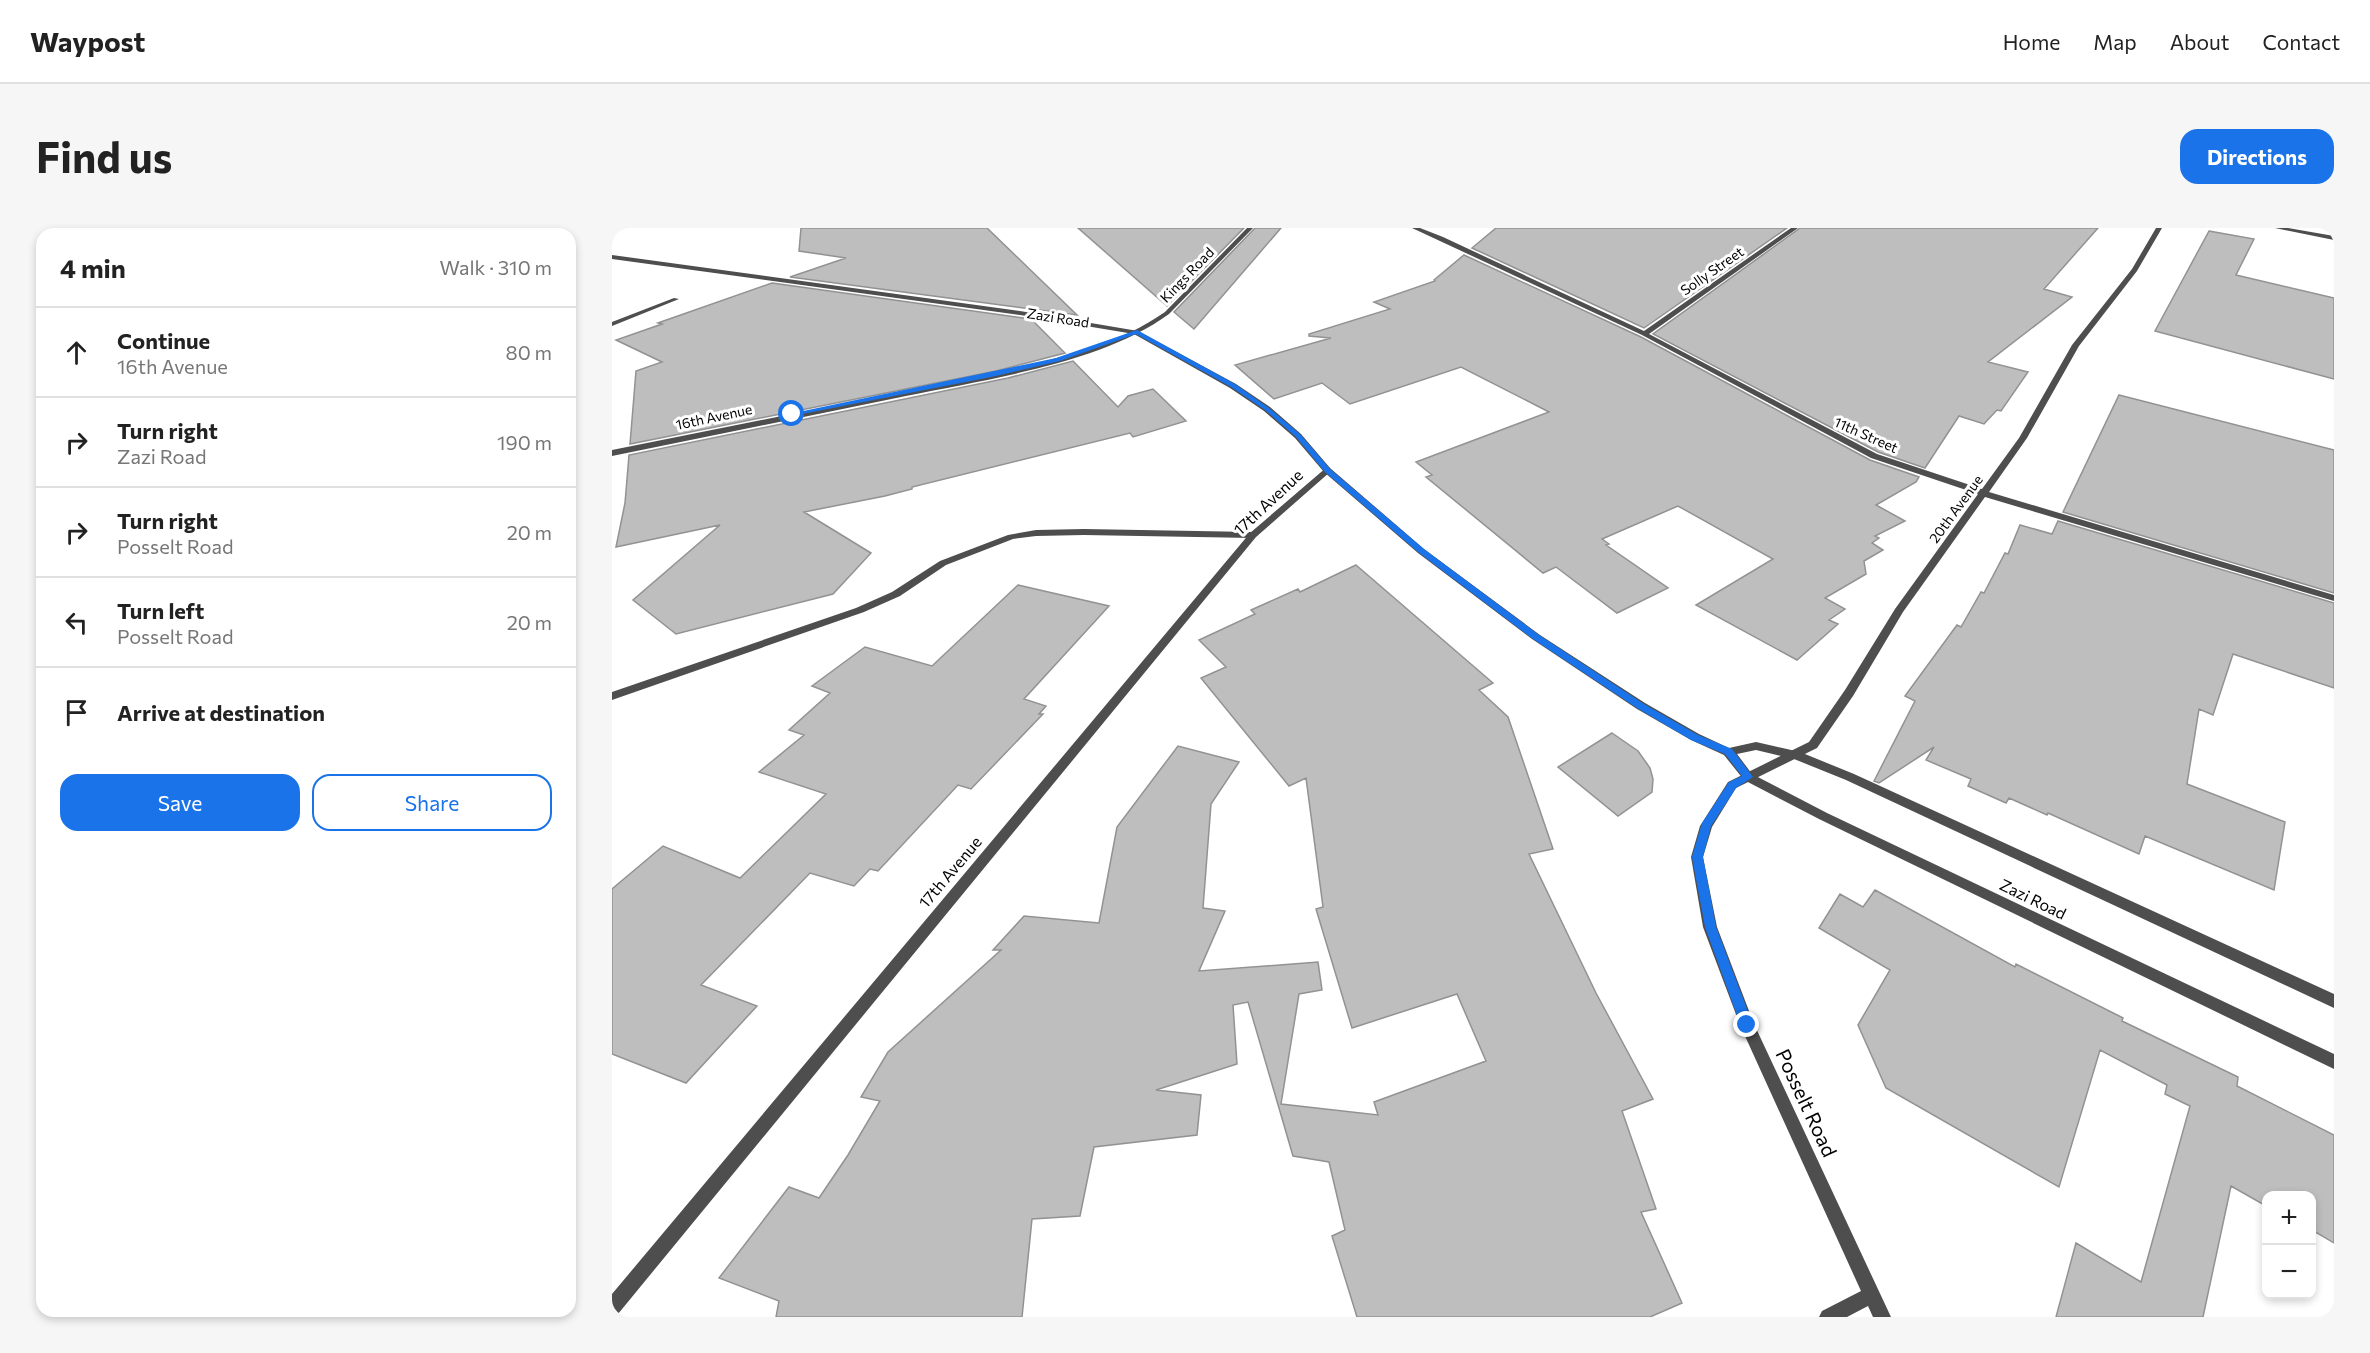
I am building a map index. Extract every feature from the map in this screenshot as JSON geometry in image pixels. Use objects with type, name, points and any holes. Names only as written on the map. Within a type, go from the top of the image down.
[{"type":"street","name":"Kings Road","points":[[1137,332],[1166,314],[1250,228]]},
{"type":"street","name":"11th Street","points":[[1415,228],[1441,238],[1644,334],[1874,456],[1985,494],[2334,598]]},
{"type":"street","name":"Solly Street","points":[[1644,334],[1795,228]]},
{"type":"street","name":"20th Avenue","points":[[1748,777],[1813,745],[1849,693],[1899,611],[2023,438],[2076,345],[2135,270],[2159,228]]},
{"type":"street","points":[[2278,228],[2334,238]]},
{"type":"street","name":"Zazi Road","points":[[612,257],[1030,314],[1137,332],[1233,386],[1267,409],[1298,436],[1327,470],[1421,551],[1536,637],[1641,706],[1695,737],[1728,752],[1748,777],[1823,816],[2334,1062]]},
{"type":"street","points":[[612,324],[676,298]]},
{"type":"street","name":"16th Avenue","points":[[612,453],[996,375],[1058,360],[1137,332]]},
{"type":"street","name":"17th Avenue","points":[[612,1308],[1253,535],[1327,470]]},
{"type":"street","points":[[612,696],[860,610],[896,594],[943,563],[1011,537],[1036,533],[1084,532],[1253,535]]},
{"type":"street","name":"Zazi Road","points":[[1728,752],[1756,746],[1796,755],[1850,777],[2334,1001]]},
{"type":"street","name":"Posselt Road","points":[[1748,777],[1732,785],[1706,826],[1697,857],[1710,927],[1747,1025],[1882,1317]]},
{"type":"street","points":[[1828,1317],[1871,1295]]},
{"type":"building","points":[[801,228],[987,228],[1077,315],[790,277],[846,258],[799,251]]},
{"type":"building","points":[[1078,228],[1244,228],[1167,306]]},
{"type":"building","points":[[1255,228],[1281,228],[1194,329],[1174,312]]},
{"type":"building","points":[[1496,228],[1787,228],[1644,328],[1472,248]]},
{"type":"building","points":[[1800,228],[2098,228],[2044,289],[2072,297],[1988,362],[2028,372],[2001,411],[1997,410],[1984,424],[1959,416],[1925,468],[1878,452],[1653,334]]},
{"type":"building","points":[[2209,231],[2254,239],[2236,275],[2334,298],[2334,379],[2155,331]]},
{"type":"building","points":[[1464,255],[1641,337],[1870,460],[1919,477],[1916,482],[1876,505],[1905,521],[1875,536],[1879,538],[1872,543],[1883,550],[1864,561],[1866,574],[1825,598],[1845,609],[1829,620],[1838,624],[1797,660],[1696,605],[1773,559],[1678,506],[1602,539],[1609,544],[1606,545],[1668,588],[1617,613],[1556,567],[1543,573],[1426,477],[1432,475],[1416,462],[1549,412],[1461,367],[1350,404],[1322,383],[1274,399],[1235,365],[1331,338],[1309,336],[1309,334],[1390,309],[1374,302],[1435,281]]},
{"type":"building","points":[[772,283],[1031,319],[1065,353],[996,371],[630,444],[636,371],[662,362],[616,340]]},
{"type":"building","points":[[1073,361],[1118,407],[1128,396],[1153,389],[1186,421],[1133,437],[1130,433],[912,487],[912,489],[885,496],[804,512],[871,553],[833,594],[676,634],[633,600],[720,525],[616,547],[625,503],[629,455],[1008,378]]},
{"type":"building","points":[[2119,395],[2334,450],[2334,593],[2063,512]]},
{"type":"building","points":[[2058,521],[2334,603],[2334,688],[2233,654],[2213,715],[2199,709],[2187,784],[2285,822],[2274,890],[2145,836],[2139,854],[2009,798],[2006,803],[1968,786],[1971,779],[1926,760],[1934,747],[1879,783],[1874,781],[1915,701],[1905,696],[1957,625],[1961,627],[1981,592],[1984,593],[2005,553],[2008,554],[2020,525],[2052,534]]},
{"type":"building","points":[[1356,565],[1493,683],[1479,690],[1508,717],[1553,849],[1529,854],[1596,993],[1653,1099],[1622,1111],[1656,1209],[1641,1212],[1682,1303],[1650,1317],[1357,1317],[1332,1236],[1345,1230],[1329,1162],[1293,1156],[1248,1002],[1233,1005],[1237,1064],[1156,1090],[1201,1095],[1197,1135],[1094,1147],[1080,1216],[1032,1219],[1022,1317],[776,1317],[779,1301],[719,1278],[789,1187],[819,1198],[880,1101],[861,1097],[888,1052],[1001,950],[993,950],[1024,916],[1099,923],[1117,827],[1178,746],[1239,762],[1211,804],[1203,908],[1225,911],[1199,971],[1318,962],[1322,990],[1299,994],[1281,1104],[1378,1115],[1374,1102],[1486,1061],[1457,994],[1352,1028],[1316,909],[1323,907],[1306,778],[1289,786],[1201,678],[1226,667],[1199,640],[1255,614],[1251,610],[1298,589],[1300,592]]},
{"type":"building","points":[[1018,585],[1109,606],[1024,699],[1046,706],[1039,714],[1043,714],[971,789],[958,785],[878,871],[870,869],[854,886],[810,873],[701,985],[757,1006],[686,1083],[612,1054],[612,889],[663,846],[740,878],[826,794],[759,772],[804,735],[789,730],[830,693],[812,686],[865,647],[932,666]]},
{"type":"building","points":[[1612,733],[1638,751],[1650,768],[1653,779],[1652,792],[1618,816],[1558,767]]},
{"type":"building","points":[[1875,890],[2015,967],[2016,964],[2123,1018],[2122,1021],[2238,1077],[2237,1086],[2334,1135],[2334,1243],[2316,1232],[2316,1191],[2262,1191],[2262,1204],[2231,1186],[2203,1317],[2056,1317],[2076,1243],[2141,1282],[2190,1106],[2165,1094],[2167,1085],[2100,1050],[2059,1187],[1886,1088],[1858,1025],[1890,970],[1819,928],[1840,894],[1863,907]]},
{"type":"route","points":[[792,414],[996,375],[1058,360],[1137,332],[1233,386],[1267,409],[1298,436],[1327,470],[1421,551],[1536,637],[1641,706],[1695,737],[1728,752],[1748,777],[1732,785],[1706,826],[1697,857],[1710,927],[1747,1025]]}]
